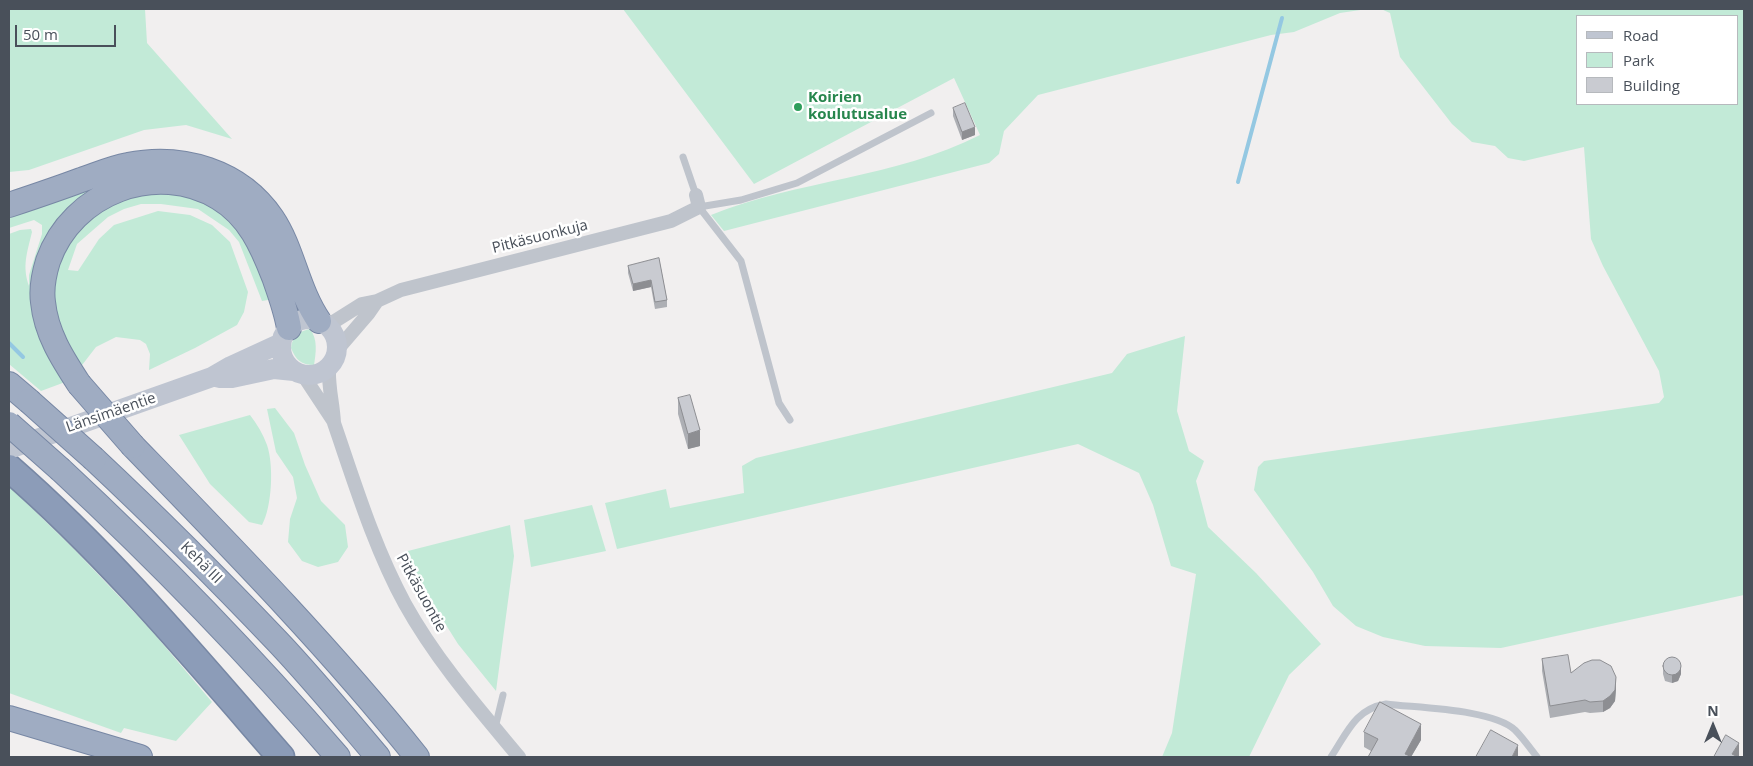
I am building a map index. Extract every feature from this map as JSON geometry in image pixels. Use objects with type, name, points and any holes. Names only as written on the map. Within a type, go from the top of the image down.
[{"type":"highway","points":[[9,205],[108,170],[128,165],[177,162],[190,164],[228,177],[258,201],[272,219],[310,308],[323,324]]},
{"type":"highway","points":[[285,335],[286,312],[257,236],[233,208],[220,198],[205,191],[178,184],[149,182],[120,188],[97,199],[76,217],[58,241],[46,268],[42,286],[45,317],[60,355],[78,384],[133,446],[276,594],[383,714],[417,757]]},
{"type":"highway","name":"Kehä III","points":[[9,384],[94,459],[213,574],[272,636],[378,757]]},
{"type":"highway","name":"Kehä III","points":[[9,424],[125,529],[188,592],[276,686],[338,757]]},
{"type":"highway","points":[[17,475],[81,535],[183,644],[280,757]]},
{"type":"highway","points":[[9,718],[140,757]]},
{"type":"main road","points":[[308,320],[323,324],[333,333],[336,341],[333,359],[322,372],[312,375],[298,373],[283,359],[285,335],[298,322],[308,320]]},
{"type":"main road","name":"Länsimäentie","points":[[9,449],[212,377],[285,335]]},
{"type":"main road","name":"Länsimäentie","points":[[212,377],[232,378],[274,369],[298,373]]},
{"type":"street","name":"Pitkäsuonkuja","points":[[323,324],[362,304],[377,301],[416,286],[671,221],[698,201]]},
{"type":"street","name":"Pitkäsuonkuja","points":[[333,359],[377,301]]},
{"type":"street","name":"Pitkäsuontie","points":[[333,359],[328,384],[333,406],[334,423],[375,541],[405,604],[441,660],[519,757]]},
{"type":"street","name":"Pitkäsuontie","points":[[298,373],[334,423]]},
{"type":"lane","points":[[698,201],[740,200],[798,183],[931,113]]},
{"type":"lane","points":[[683,157],[698,201],[741,261],[779,403],[790,420]]},
{"type":"lane","points":[[495,728],[503,695]]},
{"type":"lane","points":[[1331,757],[1358,716],[1375,706],[1386,704],[1472,713],[1498,721],[1514,729],[1537,757]]},
{"type":"green space","points":[[9,9],[145,9],[147,43],[232,139],[186,125],[144,130],[29,170],[9,172]]},
{"type":"green space","points":[[623,9],[1367,9],[1340,13],[1294,32],[1271,35],[1038,95],[1004,131],[999,154],[989,163],[724,231],[711,215],[744,203],[778,194],[915,161],[980,135],[954,78],[754,184]]},
{"type":"green space","points":[[1381,9],[1744,9],[1744,595],[1501,648],[1425,646],[1383,637],[1356,626],[1333,606],[1313,572],[1254,490],[1258,467],[1264,461],[1659,403],[1664,397],[1659,371],[1603,266],[1591,239],[1584,147],[1524,161],[1508,158],[1495,146],[1472,142],[1452,124],[1400,57],[1390,13]]},
{"type":"green space","points":[[159,166],[176,167],[208,175],[223,181],[249,199],[270,226],[290,276],[282,279],[267,239],[253,218],[231,198],[206,185],[180,177],[152,176],[126,180],[101,190],[78,206],[58,228],[44,259],[37,291],[38,314],[43,334],[68,381],[41,391],[9,364],[9,234],[31,229],[26,266],[29,286],[29,275],[42,234],[42,225],[34,220],[9,228],[9,215],[107,178],[132,170]]},
{"type":"green space","points":[[172,191],[199,198],[231,218],[253,244],[274,299],[262,301],[239,242],[229,230],[198,209],[161,204],[141,204],[124,209],[108,217],[77,244],[68,270],[78,271],[99,239],[114,225],[158,211],[190,215],[212,225],[230,242],[248,292],[244,312],[237,325],[149,370],[150,354],[146,344],[140,340],[116,337],[96,347],[79,369],[61,331],[56,312],[54,294],[55,275],[60,257],[70,240],[96,212],[105,206],[125,197]]},
{"type":"green space","points":[[310,329],[313,333],[316,351],[314,365],[300,361],[291,348],[297,335]]},
{"type":"green space","points":[[1185,336],[1177,411],[1189,451],[1204,461],[1196,481],[1208,527],[1256,573],[1321,644],[1289,675],[1249,757],[1162,757],[1172,733],[1196,574],[1171,566],[1153,505],[1139,473],[1078,444],[617,549],[605,503],[666,489],[670,508],[744,493],[742,466],[756,458],[1112,373],[1127,354]]},
{"type":"green space","points":[[275,408],[294,433],[305,465],[321,501],[345,525],[348,547],[338,562],[318,567],[302,561],[288,542],[290,519],[297,498],[293,477],[276,452],[267,409]]},
{"type":"green space","points":[[250,415],[260,429],[271,463],[270,497],[262,525],[249,522],[210,484],[179,435]]},
{"type":"green space","points":[[9,486],[74,549],[151,630],[212,702],[176,741],[124,728],[121,733],[9,693]]},
{"type":"green space","points":[[592,505],[606,551],[531,567],[524,520]]},
{"type":"green space","points":[[510,525],[514,556],[496,691],[458,644],[424,590],[404,552]]},
{"type":"building","points":[[965,103],[975,127],[962,132],[953,108]]},
{"type":"building","points":[[659,258],[667,300],[655,302],[651,280],[633,284],[628,266]]},
{"type":"building","points":[[690,395],[700,430],[688,434],[678,398]]},
{"type":"building","points":[[1568,655],[1571,673],[1584,663],[1592,660],[1600,660],[1611,666],[1616,677],[1615,690],[1610,696],[1603,701],[1590,702],[1585,700],[1550,706],[1542,659]]},
{"type":"building","points":[[1672,657],[1678,660],[1681,666],[1678,672],[1672,675],[1666,672],[1663,666],[1666,660]]},
{"type":"building","points":[[1380,702],[1421,724],[1405,754],[1412,757],[1368,757],[1378,739],[1364,732]]},
{"type":"building","points":[[1491,730],[1518,745],[1512,757],[1476,757]]},
{"type":"building","points":[[1726,735],[1739,743],[1732,754],[1738,757],[1714,757]]},
{"type":"waterway","points":[[1238,182],[1282,18]]},
{"type":"waterway","points":[[9,343],[23,357]]},
{"type":"place","name":"Koirien koulutusalue","points":[[798,107]]}]
